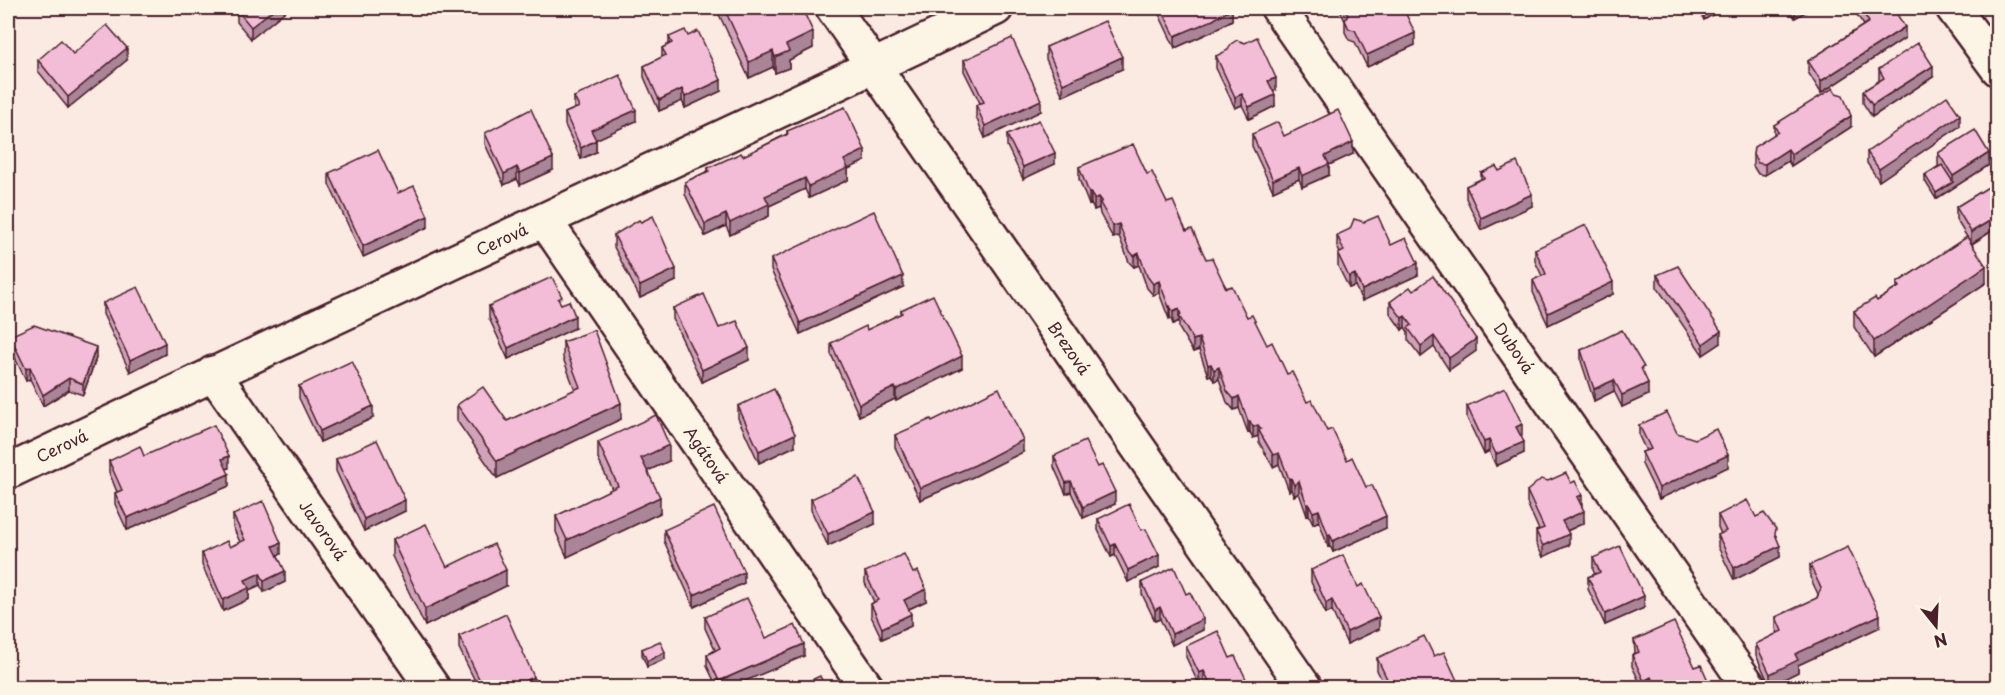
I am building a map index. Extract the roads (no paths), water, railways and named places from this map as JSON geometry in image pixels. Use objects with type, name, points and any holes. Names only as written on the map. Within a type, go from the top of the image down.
[{"type":"street","name":"Brezová","points":[[833,8],[1305,687]]},
{"type":"street","name":"Cerová","points":[[8,472],[213,372],[545,221],[996,8]]},
{"type":"street","name":"Dubová","points":[[1278,8],[1750,687]]},
{"type":"street","points":[[1953,8],[1998,69]]},
{"type":"street","name":"Agátová","points":[[545,221],[867,687]]},
{"type":"street","name":"Javorová","points":[[213,372],[433,687]]}]
